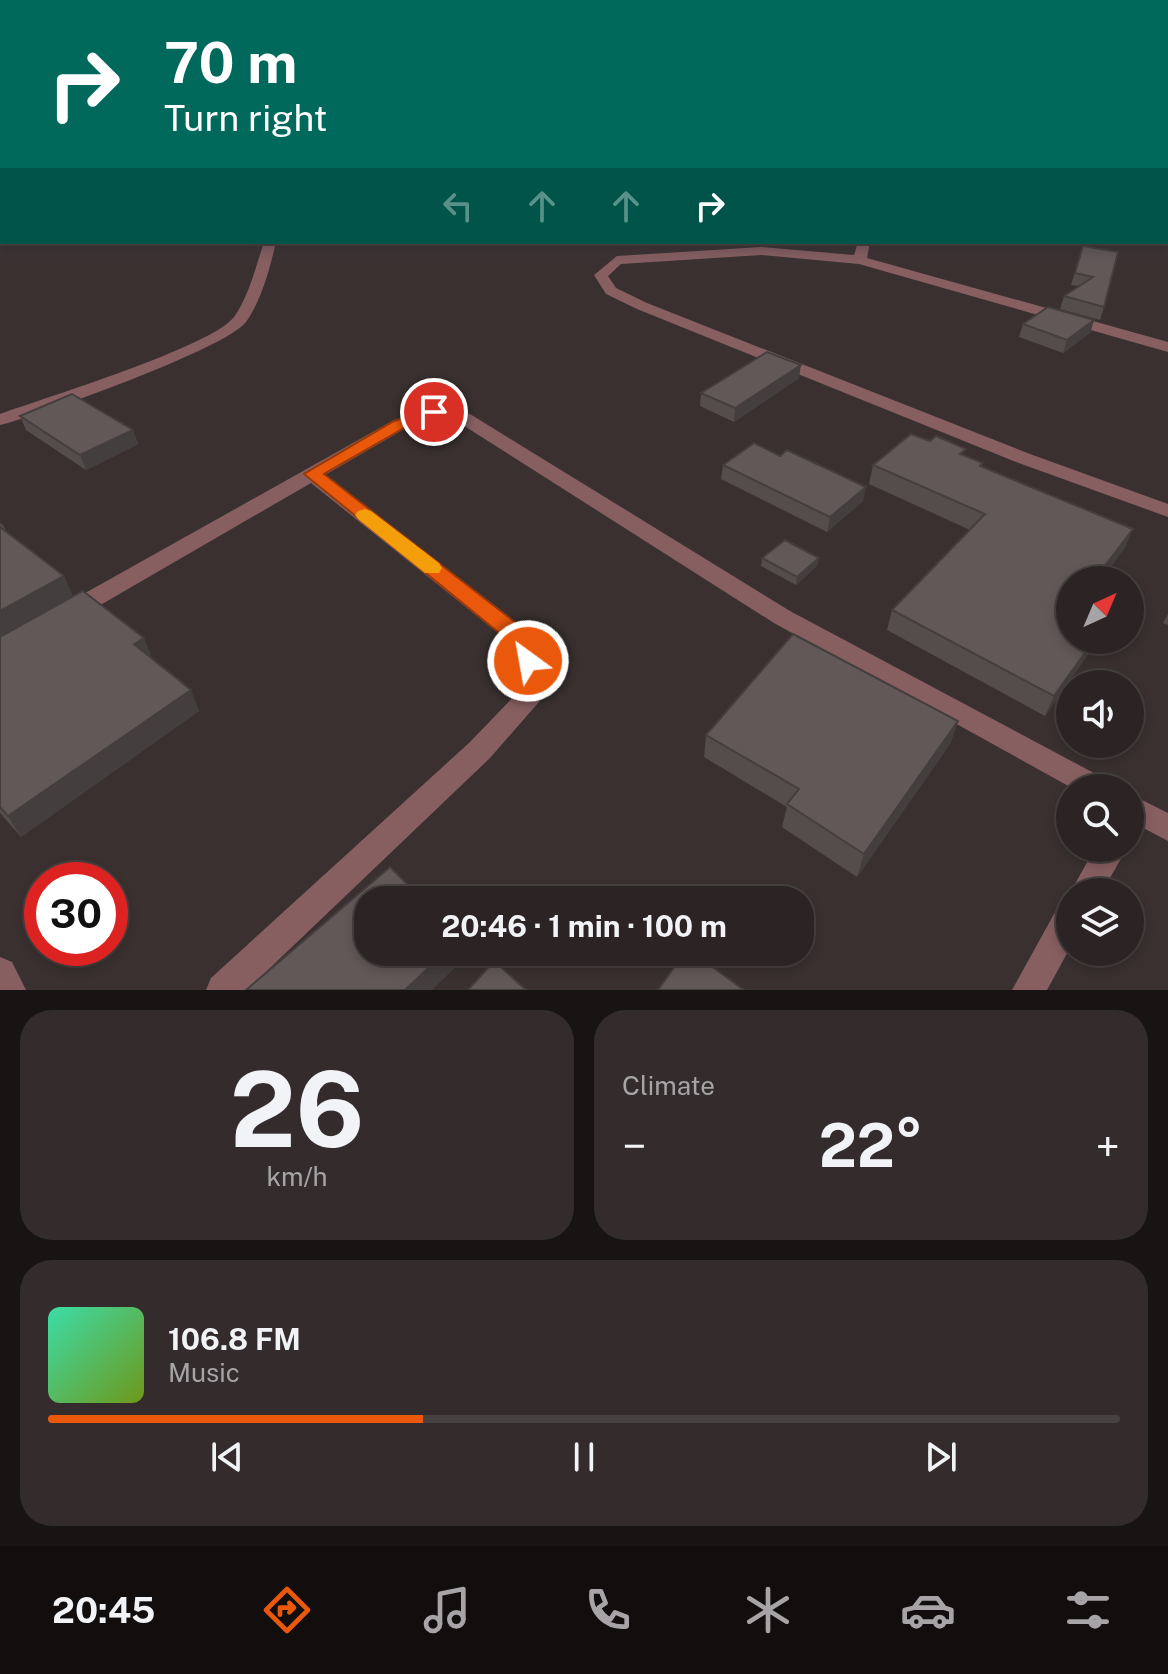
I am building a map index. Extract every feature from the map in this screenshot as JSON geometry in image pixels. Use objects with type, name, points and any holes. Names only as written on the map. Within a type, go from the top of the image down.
[{"type":"street","points":[[0,420],[194,349],[239,321],[261,274],[269,244]]},
{"type":"street","points":[[860,260],[864,244]]},
{"type":"street","points":[[1168,347],[860,260],[746,252],[617,260],[601,275],[611,291],[642,306],[1023,458],[1168,511]]},
{"type":"street","points":[[54,621],[400,424],[434,412],[464,418],[782,617],[1071,774]]},
{"type":"street","points":[[223,990],[480,750],[539,687],[517,635],[312,474]]},
{"type":"street","points":[[1144,817],[1168,828]]},
{"type":"street","points":[[1029,990],[1056,941]]},
{"type":"street","points":[[0,974],[9,990]]},
{"type":"building","points":[[1083,246],[1118,252],[1104,307],[1064,296],[1093,277],[1075,273]]},
{"type":"building","points":[[1048,307],[1094,320],[1067,340],[1023,324]]},
{"type":"building","points":[[767,352],[801,365],[735,408],[701,393]]},
{"type":"building","points":[[72,394],[133,430],[80,455],[20,416]]},
{"type":"building","points":[[911,434],[930,441],[936,436],[966,449],[960,454],[983,463],[980,466],[1133,529],[1105,566],[1056,566],[1056,654],[1084,654],[1073,670],[1056,670],[1054,696],[892,610],[985,514],[873,465]]},
{"type":"building","points":[[754,443],[780,456],[787,450],[866,487],[830,517],[723,465]]},
{"type":"building","points":[[0,527],[64,576],[0,611]]},
{"type":"building","points":[[785,540],[819,558],[797,577],[762,558]]},
{"type":"building","points":[[83,591],[144,638],[134,644],[191,690],[8,816],[0,807],[0,637]]},
{"type":"building","points":[[793,634],[958,721],[864,854],[787,804],[799,789],[706,735]]},
{"type":"building","points":[[390,867],[409,886],[368,886]]},
{"type":"building","points":[[354,898],[354,966],[430,966],[405,990],[246,990]]},
{"type":"building","points":[[490,966],[500,966],[526,990],[468,990]]},
{"type":"building","points":[[675,966],[711,966],[744,990],[658,990]]},
{"type":"slow traffic","points":[[365,515],[432,568]]},
{"type":"route","points":[[434,412],[400,424],[312,474],[517,635],[528,661]]}]
